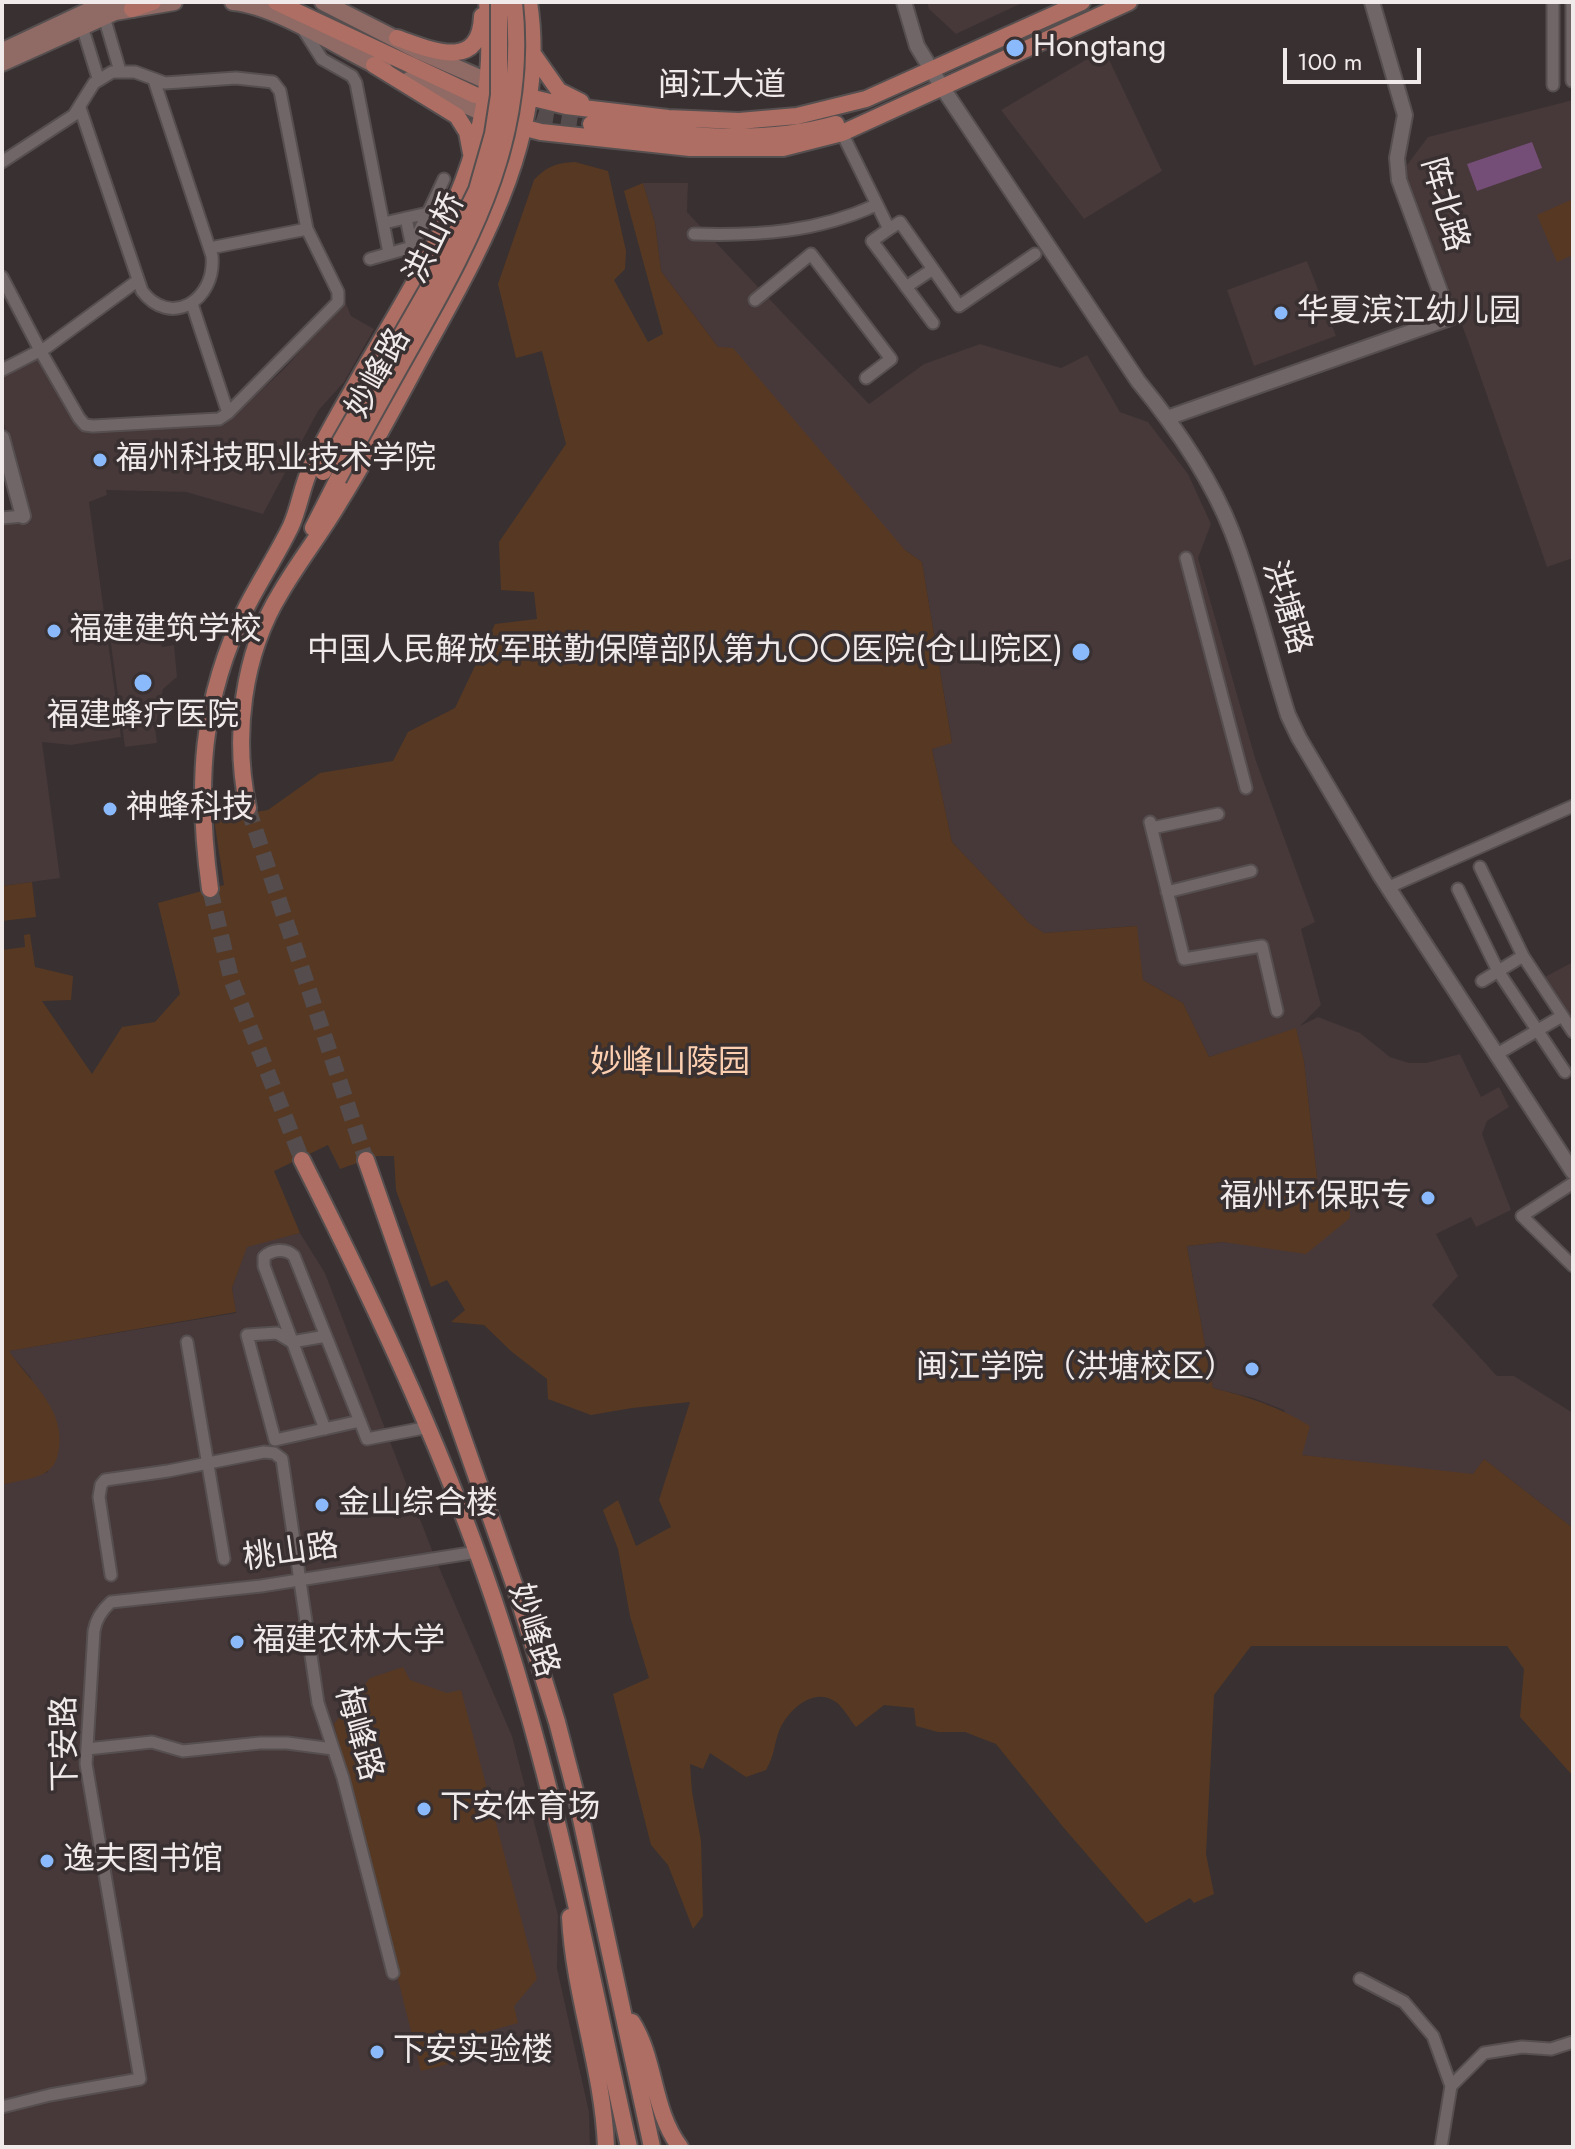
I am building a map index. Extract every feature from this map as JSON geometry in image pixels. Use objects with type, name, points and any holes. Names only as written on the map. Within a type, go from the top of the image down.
[{"type":"main road","points":[[2,51],[112,9],[153,2]]},
{"type":"main road","points":[[112,9],[174,2]]},
{"type":"main road","points":[[233,2],[259,8],[374,65],[522,128],[675,147],[739,150],[783,148],[842,133],[1129,2]]},
{"type":"main road","points":[[276,2],[480,89]]},
{"type":"main road","points":[[290,2],[480,89]]},
{"type":"main road","points":[[323,2],[397,38],[480,89]]},
{"type":"main road","points":[[397,38],[441,54],[458,52],[472,43],[480,31],[480,2]]},
{"type":"main road","name":"妙峰路","points":[[210,889],[201,788],[209,712],[221,670],[238,625],[292,524],[315,460],[435,247],[456,203],[483,113],[480,89],[489,32],[487,2]]},
{"type":"main road","points":[[279,594],[330,476],[477,190],[493,134],[499,95],[499,2]]},
{"type":"main road","name":"洪山桥","points":[[330,476],[453,272],[488,198],[506,140],[513,103],[516,43],[514,2]]},
{"type":"main road","name":"妙峰路","points":[[248,808],[242,757],[245,696],[254,653],[279,594],[344,495],[469,273],[502,202],[515,164],[528,98],[533,54],[529,2]]},
{"type":"main road","name":"闽江大道","points":[[480,89],[566,106],[668,118],[754,120],[807,114],[866,99],[1082,2]]},
{"type":"main road","points":[[2,63],[80,21]]},
{"type":"main road","points":[[533,54],[554,86],[565,95],[622,112]]},
{"type":"main road","points":[[374,65],[457,116],[467,132],[472,158]]},
{"type":"main road","points":[[866,99],[817,123],[771,131],[742,132],[591,121],[697,135],[756,137],[819,128],[899,107]]},
{"type":"main road","points":[[292,524],[330,476]]},
{"type":"main road","name":"妙峰路","points":[[302,1160],[376,1309],[429,1427],[477,1552],[531,1721],[569,1875],[629,2147]]},
{"type":"main road","name":"妙峰路","points":[[366,1160],[506,1560],[545,1683],[575,1791],[652,2147]]},
{"type":"main road","points":[[569,1875],[575,1969],[604,2118],[606,2147]]},
{"type":"main road","points":[[622,2006],[636,2028],[661,2113],[680,2147]]},
{"type":"street","name":"洪塘路","points":[[904,2],[917,46],[942,87],[1138,381],[1167,418],[1209,486],[1232,533],[1293,727],[1389,887],[1573,1172]]},
{"type":"street","name":"阵北路","points":[[1167,418],[1450,318],[1399,180],[1397,158],[1405,115],[1372,2]]},
{"type":"street","points":[[1553,2],[1553,85]]},
{"type":"street","points":[[1572,2],[1572,81]]},
{"type":"street","points":[[112,9],[120,71]]},
{"type":"street","points":[[80,21],[98,78]]},
{"type":"street","points":[[303,29],[322,59],[352,76],[356,83],[389,253]]},
{"type":"street","points":[[2,162],[74,115],[98,78],[120,71],[135,72],[165,83],[236,78],[277,84],[307,229],[338,292],[338,302],[228,413],[214,421],[85,425],[41,352],[2,277]]},
{"type":"street","points":[[80,108],[137,281],[146,296],[154,302],[173,307],[192,304],[206,291],[209,283],[213,266],[210,248],[154,80]]},
{"type":"street","points":[[842,133],[889,229]]},
{"type":"street","points":[[412,247],[444,179]]},
{"type":"street","points":[[694,234],[743,235],[800,230],[835,222],[876,205]]},
{"type":"street","points":[[384,223],[428,213]]},
{"type":"street","points":[[406,218],[412,247]]},
{"type":"street","points":[[933,323],[872,241],[889,229],[900,222],[959,306],[1035,254]]},
{"type":"street","points":[[210,248],[307,229]]},
{"type":"street","points":[[370,259],[412,247]]},
{"type":"street","points":[[755,300],[811,254],[891,359],[866,378]]},
{"type":"street","points":[[906,287],[933,269]]},
{"type":"street","points":[[2,370],[41,352],[137,281]]},
{"type":"street","points":[[192,304],[228,413]]},
{"type":"street","points":[[2,438],[23,516],[2,518]]},
{"type":"street","points":[[1186,558],[1246,788]]},
{"type":"street","points":[[1389,887],[1573,806]]},
{"type":"street","points":[[1218,814],[1151,825],[1184,959],[1262,946],[1277,1011]]},
{"type":"street","points":[[1480,867],[1523,956],[1573,1032]]},
{"type":"street","points":[[1167,892],[1251,871]]},
{"type":"street","points":[[1458,889],[1498,971],[1565,1072]]},
{"type":"street","points":[[1482,981],[1523,956]]},
{"type":"street","points":[[1497,1054],[1562,1016]]},
{"type":"street","points":[[1573,1183],[1522,1216],[1573,1266]]},
{"type":"street","points":[[325,1429],[264,1266],[266,1254],[279,1250],[294,1256],[367,1439],[429,1427]]},
{"type":"street","points":[[326,1336],[292,1342],[277,1333],[247,1335],[275,1440],[360,1421]]},
{"type":"street","points":[[187,1342],[224,1559]]},
{"type":"street","name":"梅峰路","points":[[208,1463],[264,1452],[274,1453],[282,1459],[318,1703],[343,1778],[393,1973]]},
{"type":"street","points":[[111,1575],[99,1497],[103,1482],[109,1478],[208,1463]]},
{"type":"street","name":"桃山路","points":[[111,1602],[301,1581],[477,1552]]},
{"type":"street","name":"下安路","points":[[2,2107],[140,2079],[86,1764],[95,1624],[111,1602]]},
{"type":"street","points":[[87,1749],[152,1742],[183,1751],[273,1742],[333,1749]]},
{"type":"street","points":[[1360,1979],[1404,2002],[1433,2036],[1451,2086],[1441,2147]]},
{"type":"street","points":[[1451,2086],[1484,2053],[1522,2047],[1551,2049],[1573,2042]]},
{"type":"shaded area","points":[[927,2],[1024,2],[956,34],[929,9]]},
{"type":"shaded area","points":[[1104,49],[1162,171],[1084,219],[1001,110]]},
{"type":"shaded area","points":[[1573,100],[1573,558],[1547,567],[1404,169],[1428,137]]},
{"type":"shaded area","points":[[1532,142],[1542,168],[1477,191],[1467,164]]},
{"type":"shaded area","name":"中国人民解放军联勤保障部队第九〇〇医院(仓山院区)","points":[[643,183],[688,183],[687,212],[869,404],[924,364],[980,344],[1061,368],[1087,355],[1120,412],[1148,422],[1188,474],[1211,524],[1198,558],[1256,761],[1315,922],[1301,929],[1321,1005],[1300,1026],[1318,1017],[1360,1033],[1390,1057],[1409,1063],[1426,1063],[1460,1054],[1481,1097],[1499,1087],[1509,1107],[1487,1121],[1482,1134],[1511,1210],[1476,1227],[1471,1217],[1436,1234],[1458,1276],[1432,1305],[1497,1376],[1514,1376],[1573,1413],[1573,1528],[1484,1459],[1473,1475],[1301,1455],[1284,1410],[1213,1388],[1187,1246],[1223,1242],[1253,1245],[1318,1187],[1304,1061],[1296,1029],[1209,1057],[1183,1003],[1143,980],[1136,926],[1044,933],[1029,923],[952,842],[932,749],[952,742],[922,562],[905,550],[718,347],[661,271],[655,223]]},
{"type":"shaded area","name":"华夏滨江幼儿园","points":[[1307,261],[1336,336],[1254,366],[1227,290]]},
{"type":"shaded area","points":[[345,301],[351,316],[374,329],[344,382],[318,411],[263,514],[186,492],[106,490],[107,495],[89,502],[121,737],[71,745],[42,742],[60,878],[2,886],[2,525],[31,522],[2,417],[2,375],[38,358],[85,430],[224,425],[285,368]]},
{"type":"shaded area","name":"福建蜂疗医院","points":[[160,630],[162,647],[174,645],[177,677],[163,689],[155,727],[157,743],[125,747],[110,637]]},
{"type":"shaded area","points":[[1573,962],[1573,1025],[1543,978]]},
{"type":"shaded area","name":"福建农林大学","points":[[300,1233],[325,1273],[435,1558],[512,1736],[558,1915],[557,1968],[589,2112],[590,2147],[2,2147],[2,1485],[48,1472],[31,1378],[8,1351],[236,1313],[232,1288],[247,1246]]},
{"type":"green space","name":"妙峰山陵园","points":[[575,162],[608,171],[626,251],[625,269],[614,280],[648,342],[663,334],[624,191],[643,183],[655,223],[661,271],[718,347],[733,348],[905,550],[922,562],[952,743],[932,749],[952,842],[1029,923],[1044,933],[1137,926],[1143,980],[1183,1003],[1209,1057],[1296,1028],[1304,1061],[1318,1186],[1348,1180],[1350,1218],[1306,1254],[1223,1242],[1187,1246],[1213,1388],[1263,1403],[1310,1426],[1302,1455],[1473,1474],[1484,1459],[1573,1528],[1573,1776],[1520,1717],[1524,1669],[1507,1646],[1251,1646],[1214,1695],[1206,1854],[1214,1894],[1194,1903],[1190,1898],[1146,1923],[996,1744],[965,1732],[938,1732],[916,1726],[914,1708],[884,1705],[856,1727],[836,1702],[818,1697],[801,1703],[787,1717],[766,1770],[746,1777],[710,1753],[703,1769],[690,1764],[701,1841],[703,1916],[693,1929],[668,1865],[651,1845],[613,1694],[649,1678],[630,1616],[618,1549],[603,1510],[618,1500],[636,1546],[671,1527],[659,1500],[690,1402],[591,1415],[548,1399],[547,1379],[484,1325],[451,1322],[465,1310],[447,1280],[431,1287],[396,1190],[394,1156],[377,1156],[340,1169],[328,1145],[274,1171],[300,1233],[247,1247],[232,1288],[236,1312],[9,1351],[51,1408],[57,1420],[59,1448],[55,1463],[45,1473],[2,1485],[2,950],[25,947],[24,935],[30,934],[35,967],[73,976],[71,1000],[42,1001],[92,1074],[122,1027],[155,1022],[180,994],[158,903],[224,885],[214,819],[268,810],[320,773],[393,761],[408,732],[455,708],[495,624],[537,619],[534,592],[501,590],[499,542],[566,444],[542,351],[516,358],[498,284],[534,180],[553,166]]},
{"type":"green space","points":[[1573,199],[1573,255],[1557,262],[1537,215]]},
{"type":"green space","points":[[32,882],[36,917],[2,921],[2,886]]},
{"type":"green space","name":"下安体育场","points":[[403,1667],[410,1680],[447,1693],[461,1690],[537,1979],[514,2006],[518,2023],[475,2035],[480,2056],[421,2071],[334,1724],[370,1678]]},
{"type":"tunnel","points":[[515,107],[546,117],[591,124]]},
{"type":"tunnel","points":[[248,808],[366,1160]]},
{"type":"tunnel","points":[[210,889],[232,982],[302,1160]]},
{"type":"place","name":"Hongtang","points":[[1015,48]]},
{"type":"place","name":"华夏滨江幼儿园","points":[[1281,313]]},
{"type":"place","name":"福州科技职业技术学院","points":[[100,460]]},
{"type":"place","name":"福建建筑学校","points":[[54,631]]},
{"type":"place","name":"中国人民解放军联勤保障部队第九〇〇医院(仓山院区)","points":[[1081,652]]},
{"type":"place","name":"福建蜂疗医院","points":[[143,683]]},
{"type":"place","name":"神蜂科技","points":[[110,809]]},
{"type":"place","name":"福州环保职专","points":[[1428,1198]]},
{"type":"place","name":"闽江学院（洪塘校区）","points":[[1252,1369]]},
{"type":"place","name":"金山综合楼","points":[[322,1505]]},
{"type":"place","name":"福建农林大学","points":[[237,1642]]},
{"type":"place","name":"下安体育场","points":[[424,1809]]},
{"type":"place","name":"逸夫图书馆","points":[[47,1861]]},
{"type":"place","name":"下安实验楼","points":[[377,2052]]}]
